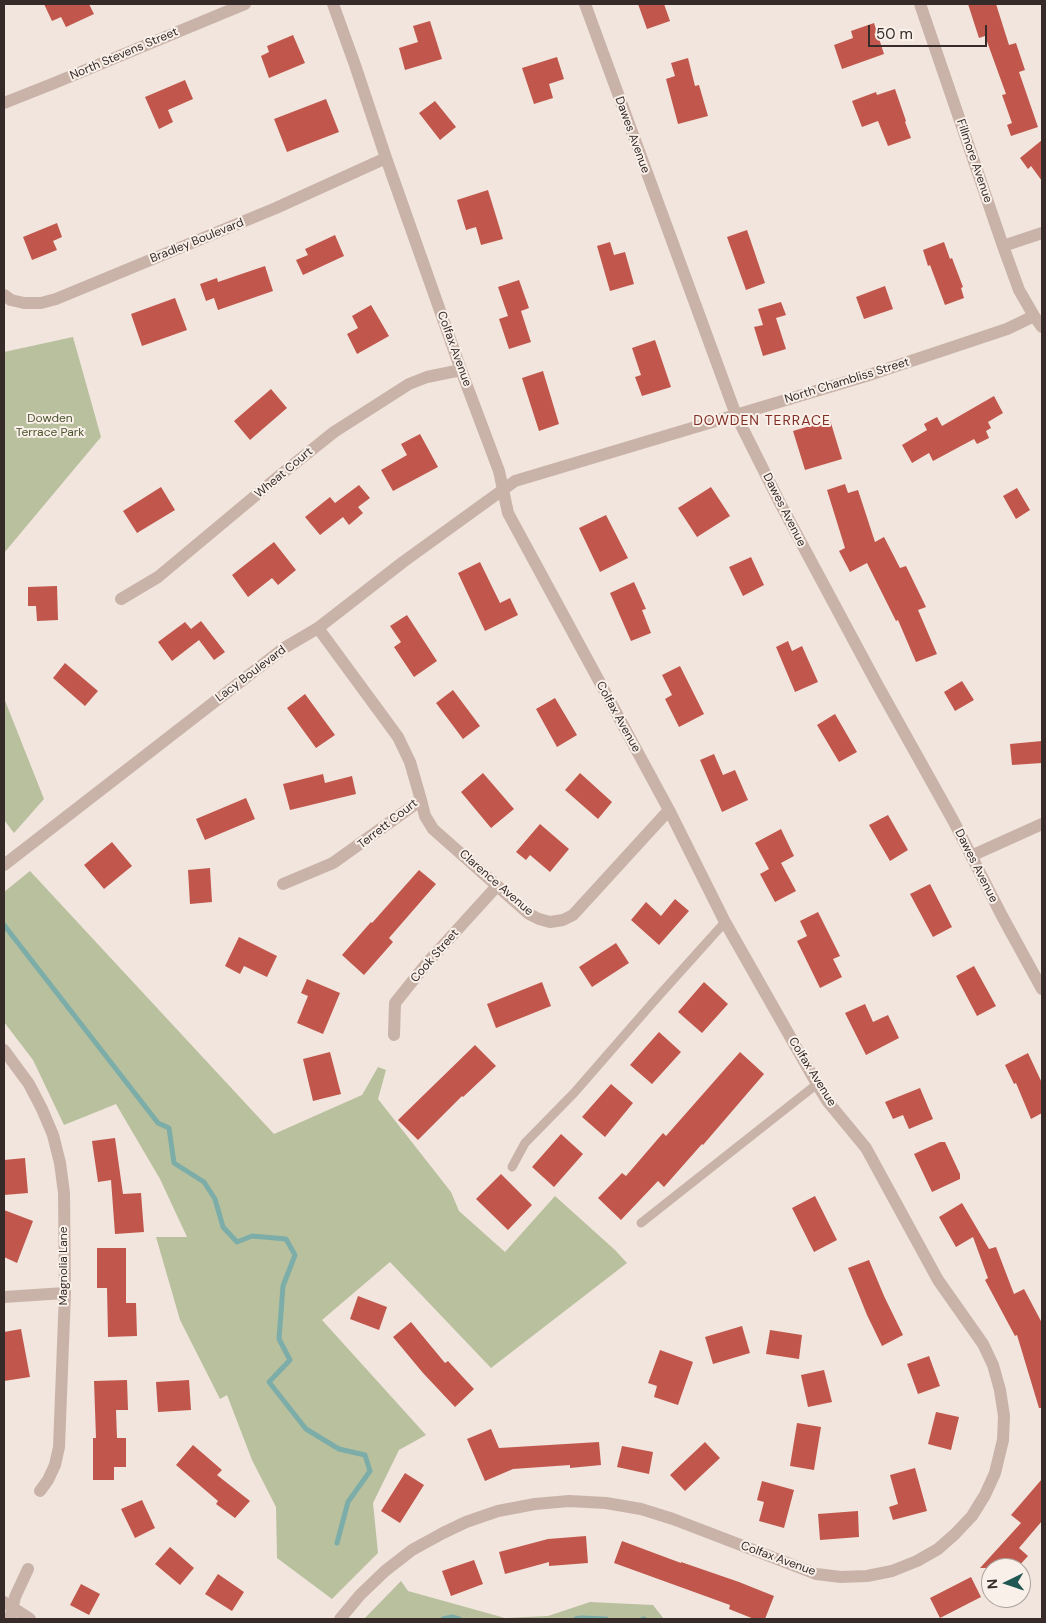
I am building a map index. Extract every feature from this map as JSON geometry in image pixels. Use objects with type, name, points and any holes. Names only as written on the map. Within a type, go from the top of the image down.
[{"type":"street","name":"North Stevens Street","points":[[4,102],[245,4]]},
{"type":"street","name":"Colfax Avenue","points":[[333,4],[356,65],[386,158],[461,370],[499,471],[508,514],[669,810],[725,922],[817,1084],[828,1102],[866,1148],[938,1280],[983,1344],[993,1365],[1000,1390],[1004,1416],[1003,1440],[995,1473],[985,1495],[972,1516],[938,1549],[917,1561],[892,1571],[867,1576],[841,1577],[809,1572],[672,1519],[641,1509],[606,1503],[569,1501],[536,1504],[498,1511],[443,1532],[412,1550],[385,1571],[360,1595],[340,1619]]},
{"type":"street","name":"Dawes Avenue","points":[[585,4],[736,415],[790,522],[1042,989]]},
{"type":"street","name":"Fillmore Avenue","points":[[920,4],[1003,246],[1020,290],[1038,322]]},
{"type":"street","name":"Bradley Boulevard","points":[[4,295],[11,300],[24,303],[41,303],[56,299],[276,208],[386,158]]},
{"type":"street","points":[[1003,246],[1042,232]]},
{"type":"street","name":"North Chambliss Street","points":[[504,490],[515,482],[537,474],[866,376],[1007,329],[1038,322]]},
{"type":"street","name":"Wheat Court","points":[[121,599],[158,577],[334,432],[409,384],[427,377],[461,370]]},
{"type":"street","name":"Lacy Boulevard","points":[[4,865],[284,648],[318,628],[404,562],[504,490]]},
{"type":"street","name":"Terrett Court","points":[[283,884],[333,863],[421,800],[410,762],[398,737],[318,628]]},
{"type":"street","name":"Clarence Avenue","points":[[421,800],[425,816],[433,829],[529,914],[550,922],[563,920],[573,915],[669,810]]},
{"type":"street","points":[[971,856],[1042,824]]},
{"type":"street","name":"Cook Street","points":[[394,1036],[395,1003],[497,886]]},
{"type":"street","name":"Magnolia Lane","points":[[4,1050],[29,1084],[53,1135],[60,1163],[64,1193],[65,1293],[59,1447],[55,1465],[40,1491]]},
{"type":"street","points":[[4,1297],[65,1293]]},
{"type":"street","points":[[28,1569],[9,1610],[30,1619]]},
{"type":"lane","points":[[512,1167],[525,1144],[574,1093],[725,922]]},
{"type":"lane","points":[[640,1223],[817,1084]]},
{"type":"green space","name":"Dowden Terrace Park","points":[[73,337],[101,437],[4,553],[4,352]]},
{"type":"green space","points":[[4,698],[44,799],[14,833],[4,820]]},
{"type":"green space","points":[[30,871],[274,1134],[362,1095],[378,1067],[386,1070],[378,1099],[451,1192],[459,1211],[505,1252],[555,1196],[627,1263],[491,1368],[390,1262],[322,1320],[426,1435],[399,1450],[373,1503],[378,1553],[332,1599],[277,1558],[276,1507],[252,1460],[227,1395],[220,1399],[180,1320],[156,1237],[187,1237],[160,1179],[116,1104],[64,1125],[33,1060],[4,1022],[4,892]]},
{"type":"green space","points":[[401,1581],[408,1591],[505,1618],[548,1616],[590,1602],[653,1605],[664,1619],[364,1619]]},
{"type":"building","points":[[44,4],[89,4],[94,14],[66,27],[61,17],[52,21]]},
{"type":"building","points":[[638,4],[664,4],[670,21],[647,29]]},
{"type":"building","points":[[968,4],[996,4],[1009,45],[1016,43],[1025,70],[1019,72],[1038,127],[1011,136],[1007,125],[1012,123],[1002,95],[1006,94],[985,36],[979,38]]},
{"type":"building","points":[[430,21],[442,59],[405,70],[399,48],[418,42],[413,26]]},
{"type":"building","points":[[874,23],[884,54],[842,69],[834,45],[853,38],[851,31]]},
{"type":"building","points":[[293,35],[305,63],[269,78],[261,56],[269,52],[267,46]]},
{"type":"building","points":[[557,57],[564,79],[549,84],[553,98],[534,104],[522,68]]},
{"type":"building","points":[[688,58],[695,86],[699,85],[708,116],[678,124],[666,79],[675,76],[671,63]]},
{"type":"building","points":[[185,80],[193,99],[168,110],[173,122],[159,129],[145,97]]},
{"type":"building","points":[[895,89],[911,138],[888,146],[878,121],[862,127],[852,101],[876,92],[877,95]]},
{"type":"building","points":[[326,99],[339,132],[287,152],[274,119]]},
{"type":"building","points":[[435,101],[456,127],[440,140],[419,113]]},
{"type":"building","points":[[1042,140],[1042,181],[1031,166],[1028,169],[1020,158]]},
{"type":"building","points":[[488,190],[503,239],[481,245],[476,227],[466,230],[457,200]]},
{"type":"building","points":[[57,223],[62,237],[53,241],[57,250],[32,260],[23,237]]},
{"type":"building","points":[[747,230],[765,283],[746,290],[727,237]]},
{"type":"building","points":[[335,235],[344,256],[303,275],[296,260],[308,255],[305,249]]},
{"type":"building","points":[[610,242],[614,255],[625,252],[634,284],[610,291],[597,246]]},
{"type":"building","points":[[944,242],[963,287],[961,288],[964,298],[945,305],[923,250]]},
{"type":"building","points":[[265,266],[273,291],[218,310],[214,298],[206,301],[200,284],[217,278],[218,282]]},
{"type":"building","points":[[519,280],[529,308],[521,311],[531,342],[509,349],[499,319],[508,316],[498,287]]},
{"type":"building","points":[[885,286],[893,309],[864,319],[856,297]]},
{"type":"building","points":[[175,298],[187,330],[142,346],[131,314]]},
{"type":"building","points":[[781,302],[786,315],[776,318],[786,349],[763,356],[754,327],[763,325],[758,309]]},
{"type":"building","points":[[371,305],[389,336],[357,354],[347,334],[358,328],[352,316]]},
{"type":"building","points":[[655,340],[671,387],[642,396],[635,377],[641,375],[632,348]]},
{"type":"building","points":[[543,371],[559,424],[539,431],[522,378]]},
{"type":"building","points":[[271,389],[287,408],[250,440],[234,421]]},
{"type":"building","points":[[994,396],[1003,413],[988,422],[991,428],[986,431],[989,438],[977,444],[974,439],[933,461],[929,453],[912,463],[902,445],[927,430],[924,424],[937,417],[942,426]]},
{"type":"building","points":[[830,420],[842,459],[805,470],[793,431]]},
{"type":"building","points":[[420,434],[438,467],[393,491],[381,470],[407,455],[401,444]]},
{"type":"building","points":[[845,484],[848,493],[858,490],[875,542],[884,537],[900,568],[906,566],[926,607],[918,610],[937,654],[916,662],[898,620],[896,621],[867,563],[850,572],[839,551],[845,548],[827,490]]},
{"type":"building","points":[[359,485],[370,498],[358,507],[363,513],[349,525],[343,517],[320,535],[305,517],[330,497],[335,503]]},
{"type":"building","points":[[161,487],[175,510],[137,533],[123,511]]},
{"type":"building","points":[[711,487],[730,516],[697,537],[678,508]]},
{"type":"building","points":[[1017,488],[1030,510],[1016,519],[1003,496]]},
{"type":"building","points":[[606,515],[628,558],[600,572],[579,528]]},
{"type":"building","points":[[274,542],[296,570],[278,585],[272,578],[248,597],[232,575]]},
{"type":"building","points":[[751,557],[764,585],[743,596],[729,567]]},
{"type":"building","points":[[480,562],[500,603],[510,598],[518,615],[485,631],[458,573]]},
{"type":"building","points":[[634,582],[646,609],[642,610],[651,633],[631,641],[610,593]]},
{"type":"building","points":[[57,586],[58,620],[37,621],[36,606],[28,606],[28,587]]},
{"type":"building","points":[[407,615],[437,661],[414,677],[394,647],[401,642],[390,626]]},
{"type":"building","points":[[201,621],[225,652],[214,660],[199,640],[172,661],[158,642],[185,622],[191,629]]},
{"type":"building","points":[[788,641],[792,651],[802,646],[818,682],[795,692],[776,647]]},
{"type":"building","points":[[65,663],[98,691],[85,706],[53,678]]},
{"type":"building","points":[[680,666],[704,714],[679,727],[665,699],[672,695],[662,675]]},
{"type":"building","points":[[962,681],[974,700],[955,711],[944,692]]},
{"type":"building","points":[[453,690],[480,726],[463,739],[436,703]]},
{"type":"building","points":[[305,694],[335,735],[316,748],[287,708]]},
{"type":"building","points":[[555,698],[577,735],[557,747],[536,709]]},
{"type":"building","points":[[835,714],[857,752],[839,762],[817,725]]},
{"type":"building","points":[[1042,741],[1042,763],[1012,765],[1010,744]]},
{"type":"building","points":[[714,754],[723,775],[735,770],[748,800],[722,812],[700,760]]},
{"type":"building","points":[[483,773],[514,809],[491,828],[461,792]]},
{"type":"building","points":[[580,773],[612,802],[598,819],[565,790]]},
{"type":"building","points":[[323,774],[325,783],[352,776],[356,794],[290,810],[283,784]]},
{"type":"building","points":[[246,798],[255,819],[205,840],[196,819]]},
{"type":"building","points":[[888,815],[908,850],[890,861],[869,825]]},
{"type":"building","points":[[540,824],[569,849],[550,872],[530,855],[526,860],[516,852]]},
{"type":"building","points":[[781,829],[794,856],[781,863],[796,891],[775,902],[760,874],[769,869],[755,843]]},
{"type":"building","points":[[112,842],[132,866],[104,889],[84,865]]},
{"type":"building","points":[[210,868],[212,902],[190,904],[188,870]]},
{"type":"building","points":[[419,870],[436,884],[389,938],[393,942],[364,975],[342,955]]},
{"type":"building","points":[[930,884],[952,927],[933,937],[910,894]]},
{"type":"building","points":[[675,899],[689,911],[659,945],[631,920],[646,902],[661,916]]},
{"type":"building","points":[[818,912],[840,956],[833,959],[842,977],[820,988],[797,941],[807,936],[800,921]]},
{"type":"building","points":[[239,937],[277,956],[267,977],[244,966],[240,974],[225,966]]},
{"type":"building","points":[[616,943],[629,963],[592,987],[579,967]]},
{"type":"building","points":[[974,966],[996,1006],[977,1016],[956,976]]},
{"type":"building","points":[[307,979],[340,993],[323,1034],[297,1023],[308,996],[301,993]]},
{"type":"building","points":[[542,982],[551,1006],[496,1028],[487,1004]]},
{"type":"building","points":[[704,982],[728,1004],[702,1033],[678,1012]]},
{"type":"building","points":[[865,1004],[873,1022],[888,1015],[899,1038],[866,1055],[845,1013]]},
{"type":"building","points":[[659,1032],[681,1052],[652,1084],[630,1065]]},
{"type":"building","points":[[475,1045],[496,1066],[462,1096],[418,1140],[398,1120]]},
{"type":"building","points":[[330,1052],[341,1094],[313,1101],[303,1059]]},
{"type":"building","points":[[740,1052],[764,1074],[664,1187],[658,1181],[621,1220],[598,1198],[622,1173],[626,1176],[663,1133],[666,1136]]},
{"type":"building","points":[[1028,1053],[1042,1083],[1042,1113],[1031,1119],[1016,1083],[1014,1084],[1005,1065]]},
{"type":"building","points":[[611,1084],[633,1103],[605,1137],[582,1117]]},
{"type":"building","points":[[920,1088],[933,1119],[909,1129],[903,1115],[893,1119],[885,1102]]},
{"type":"building","points":[[561,1134],[583,1154],[554,1187],[532,1167]]},
{"type":"building","points":[[115,1138],[123,1194],[141,1193],[144,1232],[115,1234],[111,1180],[98,1182],[92,1141]]},
{"type":"building","points":[[940,1142],[945,1142],[960,1174],[960,1179],[932,1192],[914,1154]]},
{"type":"building","points":[[25,1158],[28,1193],[4,1195],[4,1160]]},
{"type":"building","points":[[501,1174],[532,1205],[508,1230],[476,1199]]},
{"type":"building","points":[[815,1196],[837,1240],[814,1252],[792,1208]]},
{"type":"building","points":[[962,1203],[989,1249],[996,1247],[1014,1294],[1024,1289],[1042,1323],[1042,1408],[1039,1408],[1017,1335],[1015,1336],[985,1280],[988,1278],[973,1237],[956,1247],[939,1217]]},
{"type":"building","points":[[4,1210],[33,1221],[17,1263],[4,1257]]},
{"type":"building","points":[[97,1248],[126,1248],[126,1303],[136,1303],[137,1336],[108,1337],[107,1288],[97,1288]]},
{"type":"building","points":[[869,1260],[903,1335],[882,1346],[848,1268]]},
{"type":"building","points":[[358,1296],[387,1307],[379,1330],[350,1319]]},
{"type":"building","points":[[411,1322],[445,1363],[448,1361],[474,1389],[455,1407],[393,1337]]},
{"type":"building","points":[[742,1326],[750,1353],[713,1364],[705,1337]]},
{"type":"building","points":[[21,1329],[30,1377],[4,1381],[4,1332]]},
{"type":"building","points":[[770,1330],[802,1335],[799,1359],[766,1354]]},
{"type":"building","points":[[660,1350],[693,1362],[678,1405],[654,1397],[657,1386],[648,1383]]},
{"type":"building","points":[[929,1356],[940,1386],[918,1394],[907,1364]]},
{"type":"building","points":[[824,1370],[832,1402],[808,1407],[801,1375]]},
{"type":"building","points":[[127,1380],[128,1410],[116,1410],[117,1438],[126,1438],[126,1467],[114,1467],[114,1480],[93,1480],[93,1438],[96,1438],[94,1381]]},
{"type":"building","points":[[189,1380],[191,1410],[158,1412],[156,1382]]},
{"type":"building","points":[[936,1412],[959,1417],[951,1450],[928,1444]]},
{"type":"building","points":[[797,1423],[821,1427],[814,1470],[790,1466]]},
{"type":"building","points":[[491,1429],[499,1448],[599,1442],[601,1465],[570,1468],[570,1465],[513,1469],[485,1481],[467,1439]]},
{"type":"building","points":[[705,1442],[720,1458],[685,1491],[670,1475]]},
{"type":"building","points":[[193,1445],[222,1470],[217,1475],[250,1501],[235,1518],[216,1504],[218,1501],[176,1465]]},
{"type":"building","points":[[622,1446],[653,1452],[649,1474],[617,1467]]},
{"type":"building","points":[[915,1468],[927,1511],[893,1520],[889,1507],[898,1504],[890,1475]]},
{"type":"building","points":[[405,1473],[424,1485],[400,1523],[381,1511]]},
{"type":"building","points":[[1042,1479],[1042,1521],[1019,1548],[1028,1556],[1026,1558],[989,1558],[1021,1523],[1011,1515]]},
{"type":"building","points":[[762,1481],[794,1490],[784,1528],[759,1521],[764,1502],[757,1500]]},
{"type":"building","points":[[142,1500],[155,1528],[135,1538],[121,1509]]},
{"type":"building","points":[[858,1511],[859,1537],[820,1540],[818,1514]]},
{"type":"building","points":[[586,1536],[588,1563],[549,1566],[549,1562],[505,1574],[499,1552],[548,1539]]},
{"type":"building","points":[[622,1541],[774,1596],[765,1619],[754,1619],[729,1609],[730,1605],[614,1563]]},
{"type":"building","points":[[170,1547],[194,1568],[180,1585],[155,1564]]},
{"type":"building","points":[[474,1560],[483,1584],[451,1596],[442,1571]]},
{"type":"building","points":[[218,1574],[244,1592],[232,1611],[205,1594]]},
{"type":"building","points":[[971,1577],[981,1597],[940,1618],[930,1598]]},
{"type":"building","points":[[81,1584],[100,1594],[89,1615],[70,1605]]},
{"type":"waterway","points":[[4,925],[158,1123],[169,1128],[174,1163],[204,1182],[215,1199],[223,1227],[237,1242],[252,1236],[286,1239],[295,1255],[283,1286],[279,1339],[290,1360],[269,1382],[306,1429],[339,1449],[365,1455],[370,1471],[348,1502],[337,1543]]},
{"type":"waterway","points":[[443,1619],[452,1617],[459,1619]]},
{"type":"waterway","points":[[576,1619],[606,1619]]},
{"type":"district","name":"DOWDEN TERRACE","points":[[762,421]]}]
